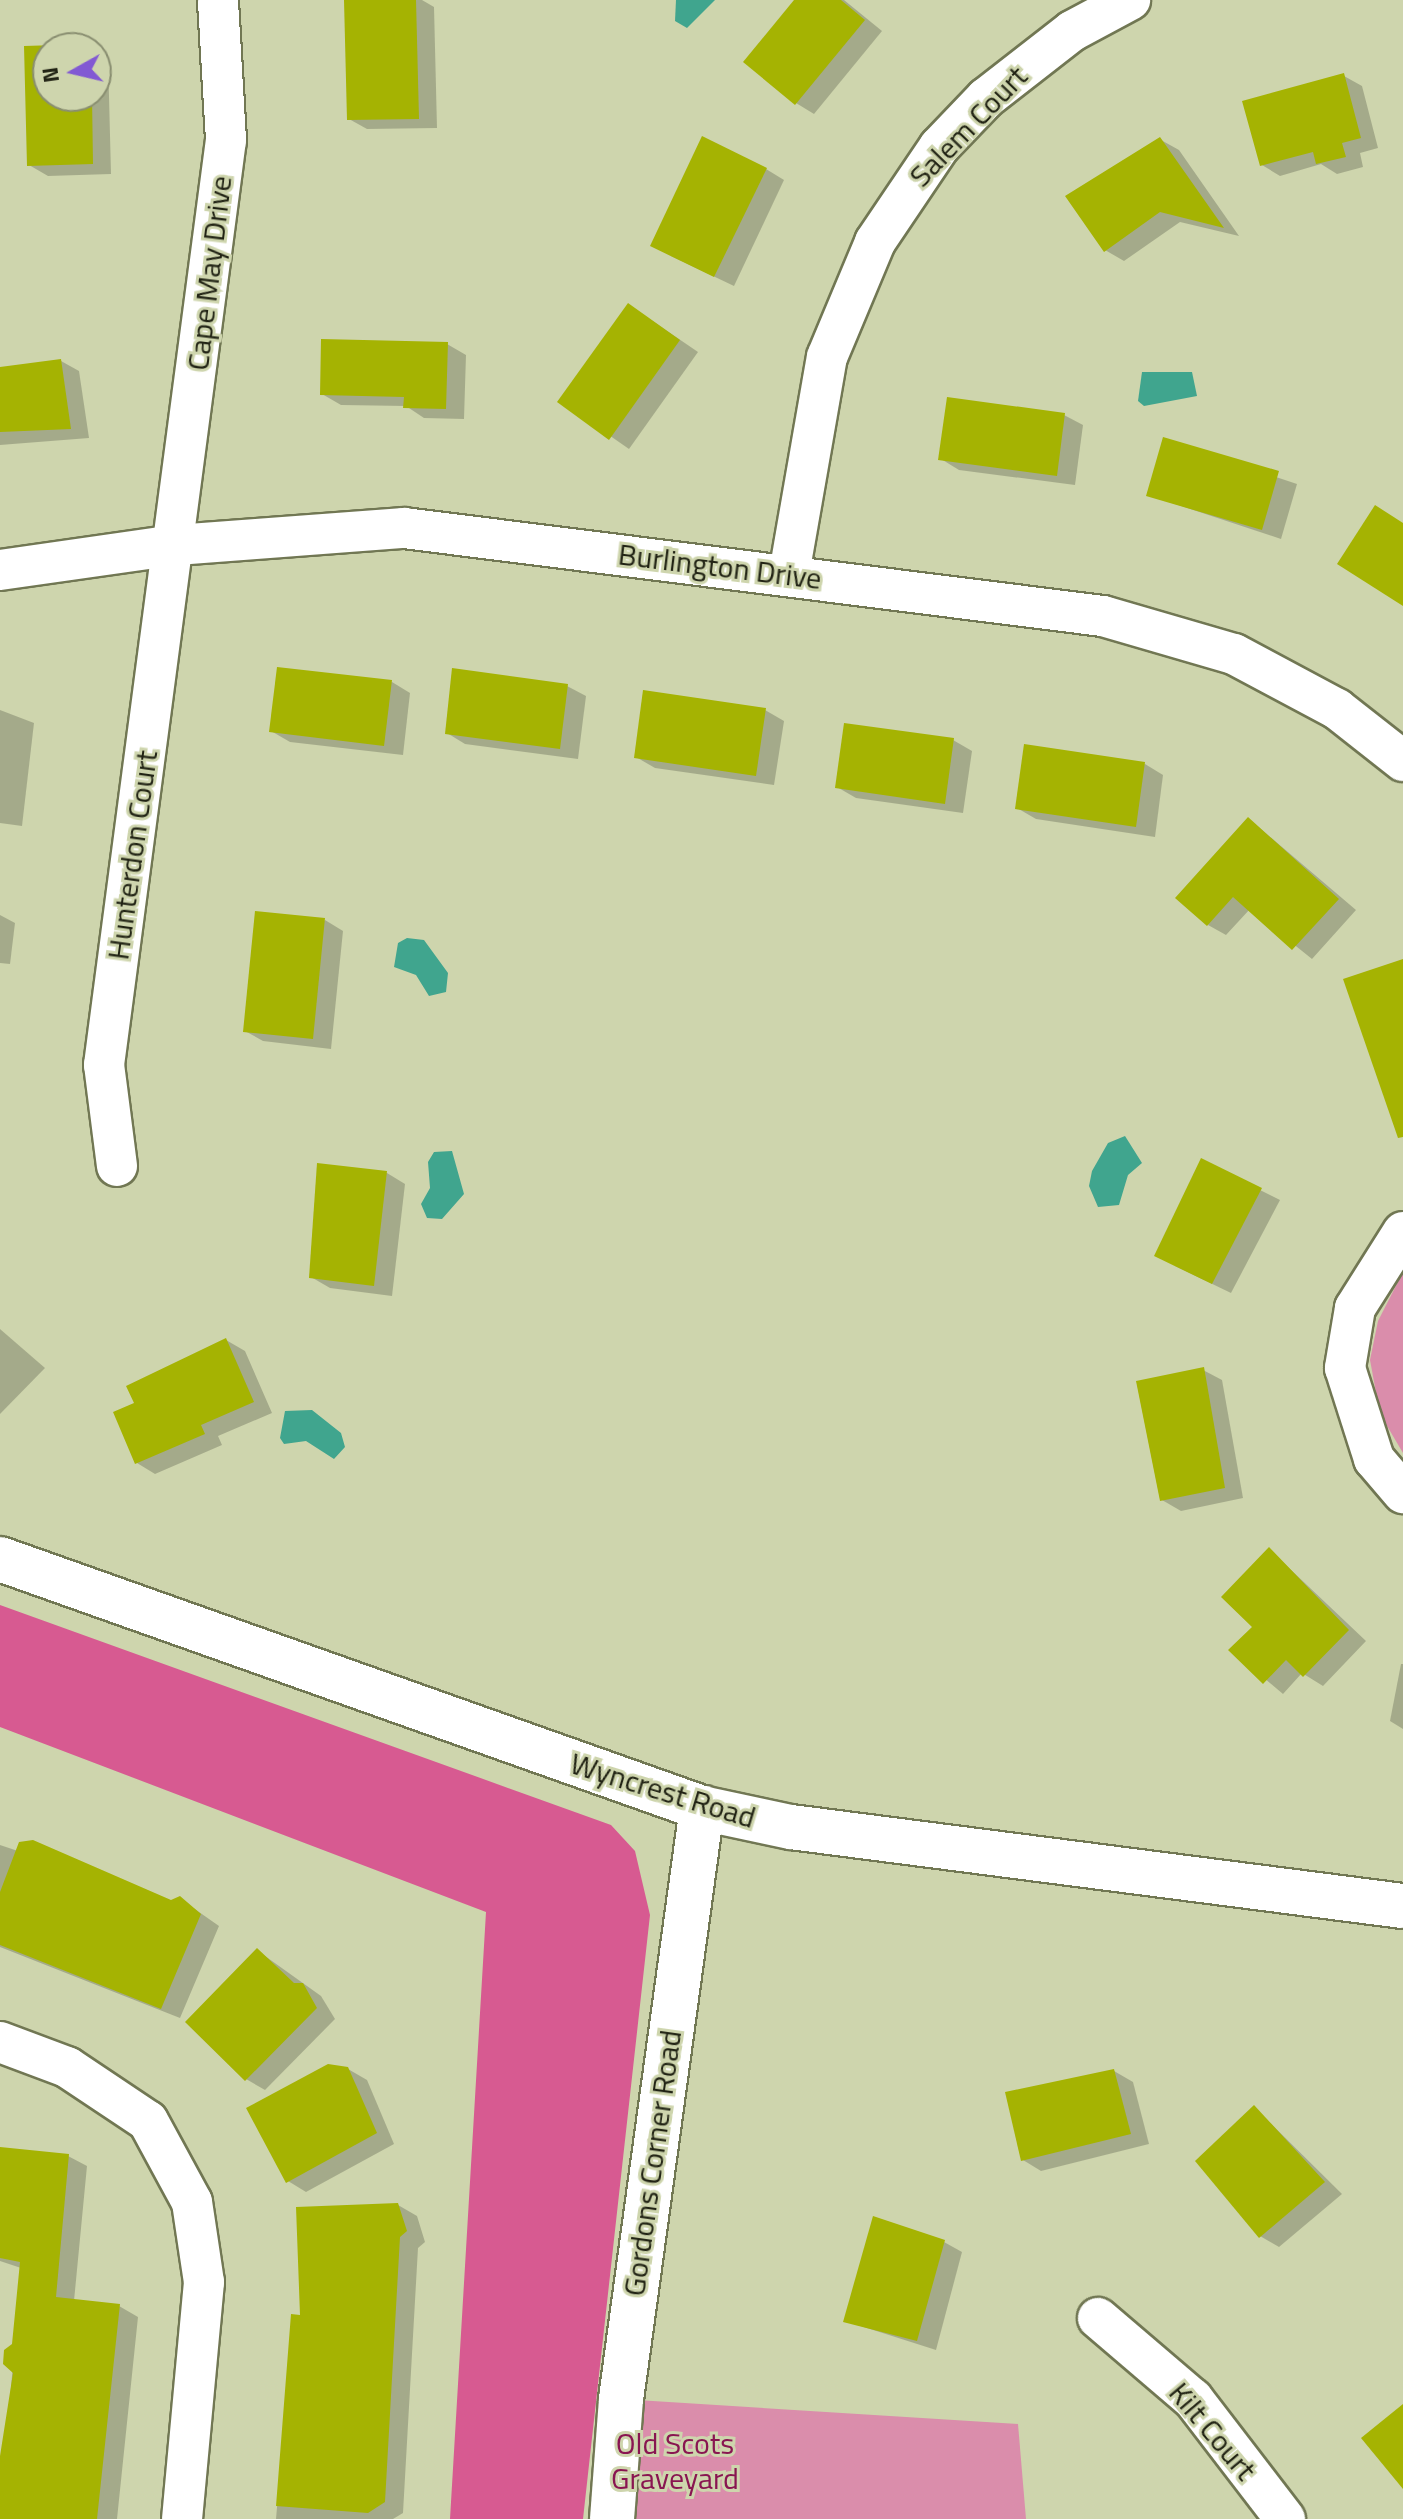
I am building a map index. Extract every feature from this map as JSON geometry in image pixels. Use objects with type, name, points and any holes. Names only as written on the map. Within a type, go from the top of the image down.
[{"type":"street","name":"Cape May Drive","points":[[176,545],[226,140],[218,0]]},
{"type":"street","name":"Salem Court","points":[[789,574],[827,357],[875,242],[939,147],[986,98],[1072,31],[1130,0]]},
{"type":"street","name":"Burlington Drive","points":[[0,570],[176,545],[404,528],[789,574],[1162,629],[1300,687],[1403,761]]},
{"type":"street","name":"Hunterdon Court","points":[[117,1166],[104,1065],[176,545]]},
{"type":"street","points":[[1403,1232],[1355,1308],[1345,1368],[1374,1459],[1403,1493]]},
{"type":"street","name":"Wyncrest Road","points":[[0,1559],[702,1808],[791,1827],[1403,1906]]},
{"type":"street","name":"Gordons Corner Road","points":[[612,2519],[621,2399],[702,1808]]},
{"type":"street","points":[[0,2042],[67,2067],[148,2121],[192,2202],[204,2282],[182,2519]]},
{"type":"street","name":"Kilt Court","points":[[1098,2318],[1193,2399],[1285,2519]]},
{"type":"green space","points":[[1403,1272],[1403,1453],[1380,1414],[1370,1360],[1378,1321]]},
{"type":"green space","name":"Old Scots Graveyard","points":[[621,2399],[1018,2424],[1026,2519],[612,2519]]},
{"type":"shaded area","points":[[0,1605],[611,1825],[635,1851],[650,1915],[583,2519],[450,2519],[486,1912],[0,1727]]},
{"type":"water","points":[[676,0],[715,0],[687,28],[675,21]]},
{"type":"water","points":[[1142,372],[1192,372],[1197,396],[1144,406],[1138,401]]},
{"type":"water","points":[[407,938],[424,940],[448,973],[446,992],[429,996],[416,975],[394,967],[398,943]]},
{"type":"water","points":[[1125,1136],[1142,1163],[1128,1175],[1119,1205],[1098,1207],[1089,1186],[1092,1171],[1108,1143]]},
{"type":"water","points":[[452,1151],[464,1194],[442,1219],[427,1218],[421,1204],[430,1188],[428,1162],[434,1152]]},
{"type":"water","points":[[312,1410],[341,1433],[345,1447],[334,1459],[306,1441],[284,1444],[280,1438],[285,1411]]},
{"type":"building","points":[[344,0],[416,0],[419,119],[347,120]]},
{"type":"building","points":[[794,0],[841,0],[865,20],[795,105],[743,62]]},
{"type":"building","points":[[24,46],[32,46],[32,112],[92,112],[93,164],[27,166]]},
{"type":"building","points":[[1344,73],[1361,138],[1342,143],[1346,157],[1316,164],[1313,152],[1260,166],[1242,101]]},
{"type":"building","points":[[702,136],[767,168],[714,277],[650,246]]},
{"type":"building","points":[[1160,137],[1224,228],[1160,212],[1104,252],[1065,196]]},
{"type":"building","points":[[628,303],[680,340],[609,440],[557,402]]},
{"type":"building","points":[[321,339],[448,342],[446,409],[403,408],[404,397],[320,395]]},
{"type":"building","points":[[61,359],[71,429],[0,432],[0,367]]},
{"type":"building","points":[[947,397],[1065,413],[1057,476],[938,460]]},
{"type":"building","points":[[1163,437],[1279,471],[1262,530],[1146,496]]},
{"type":"building","points":[[1375,505],[1403,523],[1403,606],[1337,564]]},
{"type":"building","points":[[277,667],[392,680],[384,746],[269,732]]},
{"type":"building","points":[[452,668],[568,684],[560,749],[445,734]]},
{"type":"building","points":[[643,690],[766,708],[756,776],[634,758]]},
{"type":"building","points":[[844,723],[954,738],[945,804],[835,788]]},
{"type":"building","points":[[1024,744],[1145,762],[1136,827],[1015,809]]},
{"type":"building","points":[[1248,817],[1339,899],[1292,950],[1233,897],[1207,926],[1175,898]]},
{"type":"building","points":[[255,911],[325,918],[313,1039],[243,1032]]},
{"type":"building","points":[[1403,959],[1403,1137],[1398,1138],[1343,979]]},
{"type":"building","points":[[1201,1158],[1262,1188],[1212,1284],[1154,1256]]},
{"type":"building","points":[[317,1163],[387,1171],[374,1286],[309,1278]]},
{"type":"building","points":[[226,1338],[254,1402],[201,1425],[205,1434],[135,1464],[113,1412],[134,1403],[126,1386]]},
{"type":"building","points":[[1204,1367],[1225,1488],[1160,1501],[1136,1381]]},
{"type":"building","points":[[1269,1547],[1349,1630],[1303,1677],[1286,1660],[1263,1684],[1228,1650],[1252,1627],[1221,1597]]},
{"type":"building","points":[[33,1840],[171,1900],[180,1896],[201,1914],[161,2009],[0,1945],[0,1892],[19,1842]]},
{"type":"building","points":[[257,1948],[294,1983],[303,1983],[317,2008],[245,2081],[185,2022]]},
{"type":"building","points":[[328,2064],[348,2067],[377,2133],[286,2183],[246,2108]]},
{"type":"building","points":[[1114,2069],[1131,2134],[1021,2161],[1005,2092]]},
{"type":"building","points":[[1254,2105],[1325,2182],[1259,2238],[1195,2161]]},
{"type":"building","points":[[0,2147],[69,2154],[56,2297],[120,2304],[97,2519],[0,2519],[0,2456],[13,2373],[3,2364],[4,2350],[12,2344],[20,2262],[0,2258]]},
{"type":"building","points":[[398,2203],[407,2231],[400,2237],[385,2502],[368,2513],[276,2506],[291,2314],[300,2315],[296,2207]]},
{"type":"building","points":[[873,2216],[945,2240],[917,2341],[843,2322]]},
{"type":"building","points":[[1403,2404],[1403,2489],[1361,2438]]}]
